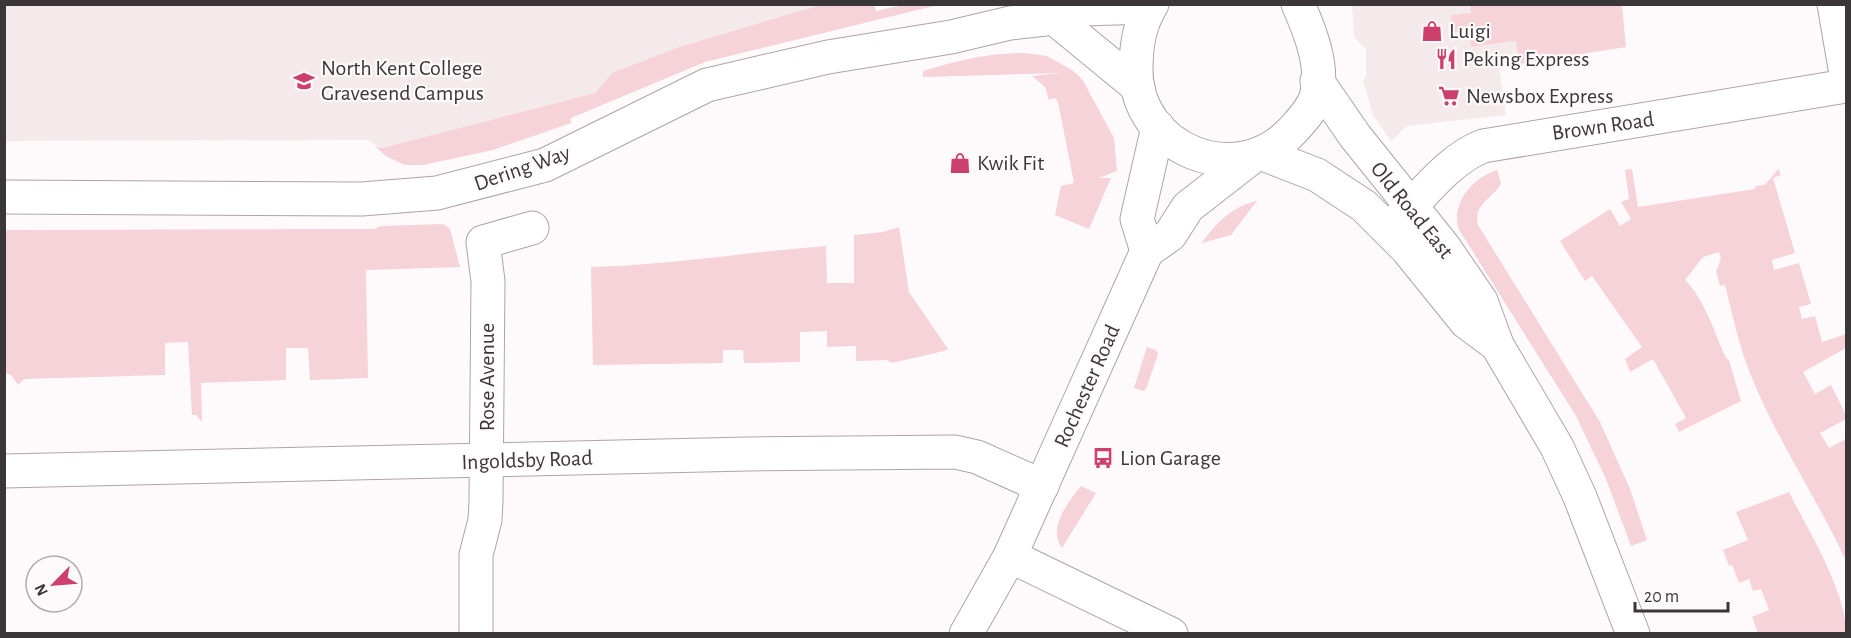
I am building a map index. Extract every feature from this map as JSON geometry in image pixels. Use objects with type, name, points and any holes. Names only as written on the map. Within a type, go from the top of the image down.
[{"type":"street","points":[[1158,127],[1137,219],[1147,251],[1170,234],[1188,207],[1257,156],[1283,141],[1310,109],[1316,98],[1317,81],[1312,38],[1298,4]]},
{"type":"street","points":[[1834,4],[1846,74]]},
{"type":"street","points":[[1151,6],[1143,20],[1136,48],[1138,87],[1145,106],[1158,127],[1174,141],[1193,152],[1226,160],[1257,156]]},
{"type":"street","name":"Dering Way","points":[[4,197],[362,199],[405,198],[443,192],[545,165],[707,85],[828,57],[951,37],[1010,23],[1054,18],[1082,9],[1151,6]]},
{"type":"street","points":[[1054,18],[1138,87]]},
{"type":"street","name":"Old Road East","points":[[1317,81],[1354,136],[1400,218]]},
{"type":"street","name":"Brown Road","points":[[1400,218],[1465,156],[1490,144],[1846,86]]},
{"type":"street","name":"Old Road East","points":[[1257,156],[1332,183],[1400,218],[1444,247],[1481,301],[1497,345],[1557,447],[1603,552],[1633,633]]},
{"type":"street","name":"Rose Avenue","points":[[476,633],[476,555],[486,514],[488,281],[483,242],[532,228]]},
{"type":"street","name":"Rochester Road","points":[[966,633],[1010,556],[1147,251]]},
{"type":"street","name":"Ingoldsby Road","points":[[4,471],[748,454],[955,452],[977,457],[1042,486]]},
{"type":"street","points":[[1010,556],[1171,633]]},
{"type":"shaded area","name":"North Kent College Gravesend Campus","points":[[5,5],[820,5],[679,47],[612,73],[595,93],[382,148],[367,140],[5,141]]},
{"type":"shaded area","points":[[820,5],[874,5],[876,11],[903,5],[938,5],[705,62],[571,118],[571,123],[493,150],[423,165],[405,165],[386,156],[375,146],[382,148],[595,93],[612,73],[679,47]]},
{"type":"shaded area","points":[[1352,5],[1470,5],[1472,13],[1451,16],[1469,30],[1471,47],[1516,41],[1519,64],[1499,67],[1506,115],[1407,126],[1391,141],[1373,115],[1363,80],[1366,76],[1366,49],[1354,37]]},
{"type":"shaded area","points":[[1470,5],[1622,5],[1626,47],[1519,64],[1516,41],[1471,47],[1469,30],[1453,32],[1451,15],[1471,13]]},
{"type":"shaded area","points":[[1024,53],[1047,56],[1072,70],[1082,79],[1114,138],[1117,171],[1099,178],[1111,178],[1089,229],[1055,215],[1061,186],[1074,183],[1058,102],[1055,98],[1049,100],[1045,87],[1032,76],[1060,73],[923,77],[923,71],[960,61],[998,54]]},
{"type":"shaded area","points":[[1632,169],[1638,207],[1755,189],[1756,186],[1765,185],[1778,169],[1781,175],[1773,178],[1795,253],[1772,260],[1774,270],[1799,263],[1811,304],[1799,307],[1802,319],[1815,316],[1822,342],[1846,334],[1846,348],[1803,372],[1815,394],[1831,385],[1846,415],[1846,419],[1820,433],[1829,448],[1846,439],[1846,561],[1774,426],[1747,366],[1725,285],[1720,286],[1716,271],[1721,259],[1719,252],[1703,257],[1685,280],[1698,296],[1726,358],[1729,360],[1741,401],[1679,432],[1675,424],[1686,418],[1653,359],[1630,372],[1625,359],[1642,347],[1592,276],[1585,281],[1560,241],[1610,209],[1620,226],[1631,219],[1621,202],[1629,199],[1625,170]]},
{"type":"shaded area","points":[[1497,170],[1501,184],[1478,212],[1478,225],[1600,422],[1630,489],[1647,540],[1631,546],[1606,479],[1576,416],[1458,228],[1458,209],[1466,192],[1480,179]]},
{"type":"shaded area","points":[[1257,201],[1231,235],[1202,243],[1225,216],[1248,203]]},
{"type":"shaded area","points":[[443,224],[450,229],[460,267],[366,270],[368,378],[310,380],[308,348],[286,348],[286,380],[201,383],[202,422],[196,415],[192,415],[188,342],[165,343],[165,375],[24,379],[18,385],[11,375],[5,373],[5,230],[375,229],[380,226]]},
{"type":"shaded area","points":[[899,227],[909,292],[948,349],[944,351],[892,363],[887,360],[856,361],[856,346],[827,347],[827,331],[800,332],[800,362],[744,363],[743,350],[723,350],[723,363],[593,365],[591,267],[650,264],[826,246],[827,283],[854,283],[854,235],[883,232]]},
{"type":"shaded area","points":[[1147,347],[1156,350],[1158,354],[1144,391],[1134,388]]},
{"type":"shaded area","points":[[1081,486],[1096,493],[1062,548],[1058,540],[1058,524],[1061,515]]},
{"type":"shaded area","points":[[1789,492],[1833,581],[1845,617],[1846,633],[1758,633],[1752,617],[1769,610],[1761,589],[1753,591],[1749,579],[1739,583],[1732,565],[1729,566],[1723,550],[1748,540],[1736,512]]},
{"type":"place","name":"Luigi","points":[[1432,31]]},
{"type":"place","name":"Peking Express","points":[[1446,59]]},
{"type":"place","name":"North Kent College Gravesend Campus","points":[[304,81]]},
{"type":"place","name":"Newsbox Express","points":[[1449,96]]},
{"type":"place","name":"Kwik Fit","points":[[960,163]]},
{"type":"place","name":"Lion Garage","points":[[1103,458]]}]
